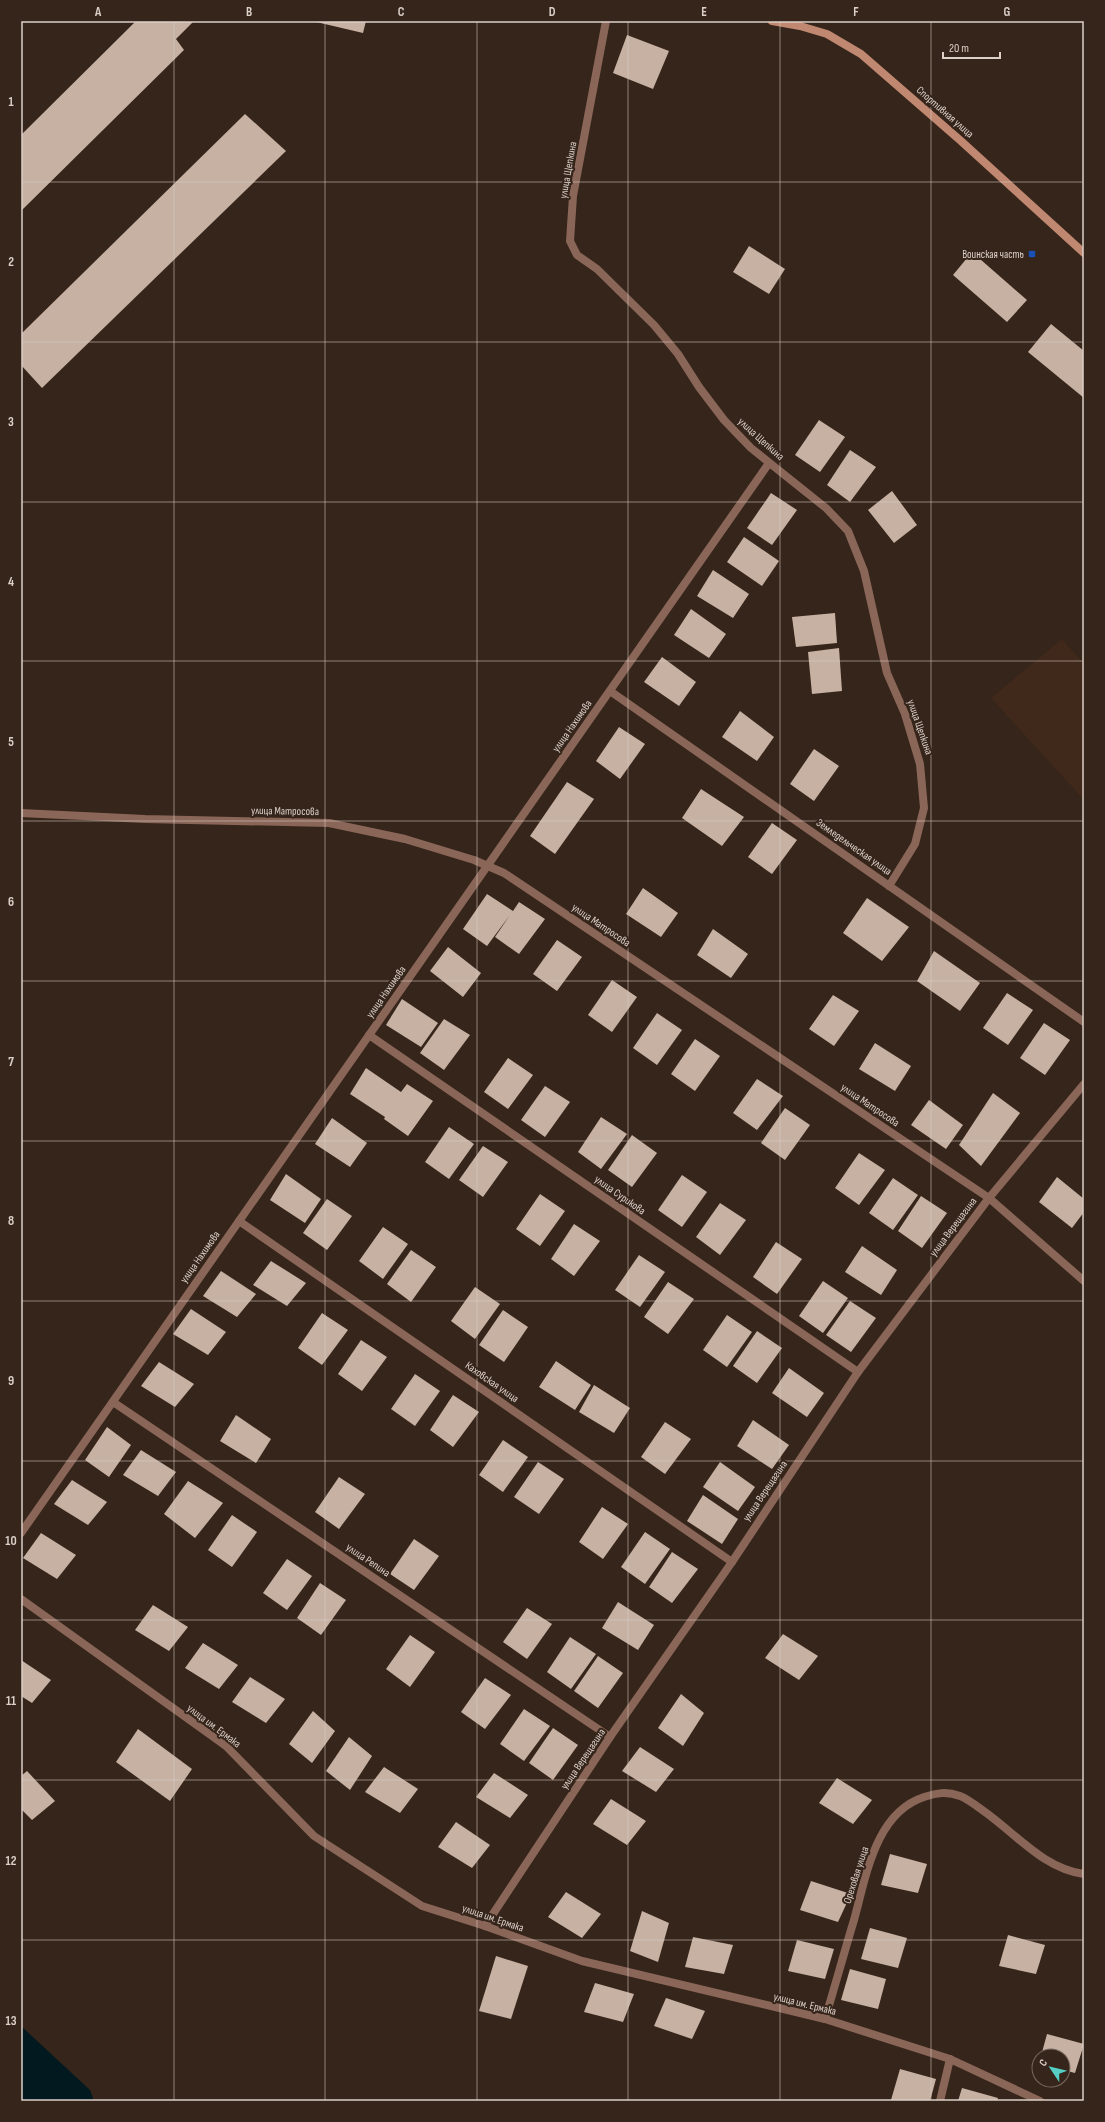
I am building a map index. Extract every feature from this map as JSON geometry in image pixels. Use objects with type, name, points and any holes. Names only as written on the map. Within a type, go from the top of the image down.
[{"type":"street","name":"улица Щепкина","points":[[606,21],[573,196],[570,241],[577,255],[597,269],[654,325],[678,354],[699,387],[724,420],[751,448],[826,508],[848,531],[864,571],[887,674],[905,714],[920,764],[924,808],[915,844],[889,886]]},
{"type":"street","name":"Спортивная улица","points":[[772,21],[800,26],[827,34],[861,54],[961,141],[1084,253]]},
{"type":"street","name":"улица Нахимова","points":[[21,1533],[769,463]]},
{"type":"street","name":"Земледельческая улица","points":[[610,691],[1084,1022]]},
{"type":"street","name":"улица Матросова","points":[[21,813],[145,819],[329,823],[405,839],[504,873],[989,1198],[1084,1280]]},
{"type":"street","name":"улица Сурикова","points":[[369,1035],[858,1372]]},
{"type":"street","name":"улица Верещагина","points":[[485,1926],[610,1737],[732,1562],[858,1372],[989,1198],[1084,1084]]},
{"type":"street","name":"Каховская улица","points":[[240,1221],[732,1562]]},
{"type":"street","name":"улица Репина","points":[[113,1402],[610,1737]]},
{"type":"street","name":"улица им. Ермака","points":[[21,1599],[226,1746],[314,1836],[422,1906],[485,1926],[582,1961],[825,2019],[950,2059],[1040,2101]]},
{"type":"street","name":"Ореховая улица","points":[[825,2019],[872,1855],[894,1816],[915,1800],[940,1792],[961,1796],[986,1813],[1014,1837],[1046,1860],[1076,1873],[1084,1874]]},
{"type":"street","points":[[940,2101],[950,2059]]},
{"type":"shaded area","points":[[1062,639],[1084,664],[1084,800],[991,698]]},
{"type":"water","points":[[21,2026],[90,2090],[94,2101],[21,2101]]},
{"type":"building","points":[[136,21],[194,21],[176,39],[184,50],[21,211],[21,135]]},
{"type":"building","points":[[312,21],[366,21],[363,33]]},
{"type":"building","points":[[627,35],[669,51],[653,89],[613,73]]},
{"type":"building","points":[[245,114],[286,151],[42,388],[21,365],[21,334]]},
{"type":"building","points":[[749,246],[785,269],[769,294],[733,272]]},
{"type":"building","points":[[972,252],[1027,300],[1007,322],[953,275]]},
{"type":"building","points":[[1051,324],[1084,351],[1084,398],[1028,352]]},
{"type":"building","points":[[819,420],[845,437],[820,472],[795,455]]},
{"type":"building","points":[[850,450],[876,467],[850,502],[827,485]]},
{"type":"building","points":[[892,491],[917,525],[894,543],[868,510]]},
{"type":"building","points":[[771,493],[797,510],[772,545],[747,528]]},
{"type":"building","points":[[744,537],[779,561],[762,586],[727,562]]},
{"type":"building","points":[[713,570],[749,594],[733,618],[697,596]]},
{"type":"building","points":[[691,609],[726,634],[709,658],[674,635]]},
{"type":"building","points":[[835,613],[837,643],[796,647],[792,617]]},
{"type":"building","points":[[839,648],[842,691],[812,694],[808,652]]},
{"type":"building","points":[[662,657],[696,682],[679,706],[644,682]]},
{"type":"building","points":[[740,711],[774,737],[757,761],[722,737]]},
{"type":"building","points":[[619,727],[645,744],[620,779],[596,761]]},
{"type":"building","points":[[814,749],[839,766],[814,801],[790,784]]},
{"type":"building","points":[[567,782],[594,799],[555,854],[530,836]]},
{"type":"building","points":[[701,789],[744,817],[722,846],[682,818]]},
{"type":"building","points":[[772,823],[797,840],[772,874],[748,857]]},
{"type":"building","points":[[643,888],[678,913],[661,937],[626,914]]},
{"type":"building","points":[[487,894],[513,911],[519,902],[545,919],[519,954],[495,937],[510,915],[487,946],[463,929]]},
{"type":"building","points":[[867,898],[909,927],[882,961],[843,933]]},
{"type":"building","points":[[713,929],[748,954],[731,978],[697,955]]},
{"type":"building","points":[[557,940],[582,957],[557,991],[533,974]]},
{"type":"building","points":[[448,947],[481,973],[463,997],[430,971]]},
{"type":"building","points":[[934,951],[980,983],[960,1011],[917,981]]},
{"type":"building","points":[[612,980],[637,997],[612,1032],[588,1015]]},
{"type":"building","points":[[1007,993],[1033,1010],[1008,1045],[983,1028]]},
{"type":"building","points":[[833,995],[859,1011],[834,1046],[809,1029]]},
{"type":"building","points":[[402,999],[438,1023],[421,1047],[386,1025]]},
{"type":"building","points":[[657,1013],[682,1030],[657,1065],[633,1048]]},
{"type":"building","points":[[444,1019],[470,1035],[444,1070],[420,1053]]},
{"type":"building","points":[[1044,1023],[1070,1040],[1045,1075],[1020,1058]]},
{"type":"building","points":[[695,1039],[720,1056],[695,1091],[671,1074]]},
{"type":"building","points":[[875,1043],[911,1066],[895,1091],[859,1069]]},
{"type":"building","points":[[508,1058],[533,1075],[508,1109],[484,1092]]},
{"type":"building","points":[[366,1068],[401,1092],[407,1084],[433,1101],[408,1136],[384,1119],[385,1117],[350,1094]]},
{"type":"building","points":[[757,1079],[783,1096],[757,1130],[733,1113]]},
{"type":"building","points":[[545,1086],[570,1102],[545,1137],[521,1120]]},
{"type":"building","points":[[993,1093],[1020,1113],[981,1166],[959,1145]]},
{"type":"building","points":[[929,1100],[963,1125],[946,1149],[911,1125]]},
{"type":"building","points":[[785,1108],[810,1125],[785,1160],[761,1143]]},
{"type":"building","points":[[601,1117],[627,1134],[601,1169],[578,1152]]},
{"type":"building","points":[[332,1118],[367,1143],[350,1167],[315,1144]]},
{"type":"building","points":[[449,1127],[474,1144],[449,1179],[425,1162]]},
{"type":"building","points":[[632,1135],[657,1153],[632,1187],[608,1170]]},
{"type":"building","points":[[483,1146],[508,1162],[483,1197],[459,1180]]},
{"type":"building","points":[[859,1153],[885,1170],[859,1205],[835,1188]]},
{"type":"building","points":[[286,1174],[321,1199],[305,1223],[270,1200]]},
{"type":"building","points":[[682,1175],[707,1192],[682,1227],[658,1210]]},
{"type":"building","points":[[1057,1177],[1084,1199],[1084,1212],[1072,1228],[1039,1202]]},
{"type":"building","points":[[893,1178],[918,1195],[893,1230],[869,1213]]},
{"type":"building","points":[[540,1194],[565,1211],[540,1246],[516,1229]]},
{"type":"building","points":[[921,1196],[947,1213],[922,1248],[898,1231]]},
{"type":"building","points":[[327,1199],[352,1216],[327,1250],[303,1233]]},
{"type":"building","points":[[720,1203],[746,1220],[720,1255],[696,1237]]},
{"type":"building","points":[[574,1224],[600,1241],[574,1276],[551,1259]]},
{"type":"building","points":[[383,1227],[408,1244],[383,1279],[359,1261]]},
{"type":"building","points":[[776,1242],[802,1259],[777,1294],[753,1277]]},
{"type":"building","points":[[862,1246],[897,1270],[881,1295],[845,1272]]},
{"type":"building","points":[[411,1250],[436,1267],[411,1302],[387,1284]]},
{"type":"building","points":[[639,1255],[665,1272],[640,1307],[615,1290]]},
{"type":"building","points":[[271,1261],[306,1283],[287,1306],[253,1285]]},
{"type":"building","points":[[221,1271],[256,1294],[237,1317],[203,1296]]},
{"type":"building","points":[[823,1281],[848,1298],[823,1333],[799,1316]]},
{"type":"building","points":[[668,1282],[694,1299],[668,1334],[644,1317]]},
{"type":"building","points":[[475,1287],[500,1304],[475,1339],[451,1321]]},
{"type":"building","points":[[850,1301],[876,1318],[851,1352],[826,1335]]},
{"type":"building","points":[[191,1309],[226,1332],[208,1355],[173,1334]]},
{"type":"building","points":[[503,1310],[528,1327],[504,1362],[479,1345]]},
{"type":"building","points":[[322,1313],[348,1330],[322,1365],[298,1348]]},
{"type":"building","points":[[727,1315],[752,1332],[727,1367],[703,1350]]},
{"type":"building","points":[[757,1331],[782,1348],[757,1383],[733,1366]]},
{"type":"building","points":[[361,1340],[387,1357],[362,1391],[338,1374]]},
{"type":"building","points":[[556,1361],[591,1385],[575,1410],[539,1387]]},
{"type":"building","points":[[159,1362],[194,1384],[175,1407],[141,1386]]},
{"type":"building","points":[[789,1368],[824,1393],[807,1417],[772,1393]]},
{"type":"building","points":[[415,1374],[440,1391],[415,1426],[391,1409]]},
{"type":"building","points":[[594,1385],[630,1408],[614,1433],[579,1412]]},
{"type":"building","points":[[453,1395],[479,1412],[453,1447],[430,1430]]},
{"type":"building","points":[[236,1415],[271,1439],[256,1463],[220,1441]]},
{"type":"building","points":[[753,1420],[789,1445],[772,1469],[737,1446]]},
{"type":"building","points":[[665,1422],[691,1439],[665,1474],[641,1457]]},
{"type":"building","points":[[107,1427],[131,1445],[109,1477],[85,1460]]},
{"type":"building","points":[[503,1440],[528,1457],[503,1492],[479,1475]]},
{"type":"building","points":[[141,1450],[176,1472],[158,1496],[123,1475]]},
{"type":"building","points":[[538,1462],[564,1479],[539,1514],[514,1497]]},
{"type":"building","points":[[720,1462],[755,1487],[738,1511],[703,1487]]},
{"type":"building","points":[[339,1477],[365,1494],[339,1529],[315,1512]]},
{"type":"building","points":[[72,1480],[107,1502],[88,1525],[54,1504]]},
{"type":"building","points":[[188,1481],[223,1503],[195,1538],[164,1514]]},
{"type":"building","points":[[703,1495],[738,1519],[722,1544],[687,1521]]},
{"type":"building","points":[[602,1507],[628,1524],[603,1559],[579,1542]]},
{"type":"building","points":[[232,1515],[257,1532],[232,1567],[208,1550]]},
{"type":"building","points":[[645,1532],[670,1549],[645,1584],[621,1567]]},
{"type":"building","points":[[41,1533],[76,1555],[57,1579],[23,1558]]},
{"type":"building","points":[[414,1539],[439,1556],[414,1590],[390,1574]]},
{"type":"building","points":[[672,1552],[698,1569],[672,1603],[649,1587]]},
{"type":"building","points":[[287,1559],[312,1576],[287,1610],[263,1593]]},
{"type":"building","points":[[320,1583],[346,1600],[321,1635],[297,1618]]},
{"type":"building","points":[[618,1602],[654,1625],[638,1650],[602,1628]]},
{"type":"building","points":[[153,1605],[188,1627],[169,1651],[135,1630]]},
{"type":"building","points":[[527,1608],[552,1624],[527,1659],[503,1642]]},
{"type":"building","points":[[783,1634],[818,1656],[799,1680],[765,1658]]},
{"type":"building","points":[[410,1635],[435,1652],[410,1687],[386,1669]]},
{"type":"building","points":[[570,1637],[596,1654],[571,1689],[547,1672]]},
{"type":"building","points":[[203,1643],[238,1665],[219,1689],[185,1668]]},
{"type":"building","points":[[598,1656],[623,1673],[598,1708],[574,1691]]},
{"type":"building","points":[[21,1660],[51,1680],[32,1703],[21,1696]]},
{"type":"building","points":[[250,1677],[285,1699],[266,1723],[232,1702]]},
{"type":"building","points":[[485,1678],[511,1695],[485,1729],[461,1712]]},
{"type":"building","points":[[681,1694],[704,1713],[683,1746],[658,1728]]},
{"type":"building","points":[[524,1709],[550,1726],[524,1761],[500,1744]]},
{"type":"building","points":[[313,1711],[335,1731],[312,1763],[289,1744]]},
{"type":"building","points":[[553,1728],[578,1745],[553,1780],[529,1763]]},
{"type":"building","points":[[138,1729],[192,1769],[170,1801],[116,1762]]},
{"type":"building","points":[[349,1737],[372,1756],[350,1790],[326,1771]]},
{"type":"building","points":[[640,1747],[674,1769],[656,1792],[622,1771]]},
{"type":"building","points":[[384,1767],[418,1789],[400,1813],[365,1792]]},
{"type":"building","points":[[27,1771],[55,1801],[32,1820],[21,1809],[21,1776]]},
{"type":"building","points":[[494,1773],[528,1795],[510,1818],[476,1797]]},
{"type":"building","points":[[837,1778],[872,1800],[853,1824],[819,1803]]},
{"type":"building","points":[[611,1799],[646,1821],[627,1845],[593,1824]]},
{"type":"building","points":[[456,1822],[490,1845],[472,1868],[438,1847]]},
{"type":"building","points":[[890,1854],[927,1864],[918,1893],[881,1885]]},
{"type":"building","points":[[811,1881],[851,1894],[838,1922],[800,1910]]},
{"type":"building","points":[[566,1892],[601,1914],[582,1938],[548,1917]]},
{"type":"building","points":[[642,1911],[669,1923],[658,1962],[630,1951]]},
{"type":"building","points":[[870,1928],[907,1938],[898,1968],[861,1959]]},
{"type":"building","points":[[1008,1935],[1045,1945],[1036,1974],[999,1966]]},
{"type":"building","points":[[693,1937],[733,1945],[724,1974],[685,1967]]},
{"type":"building","points":[[797,1940],[834,1949],[825,1979],[788,1971]]},
{"type":"building","points":[[496,1956],[528,1966],[511,2019],[479,2011]]},
{"type":"building","points":[[850,1969],[886,1979],[878,2009],[841,2000]]},
{"type":"building","points":[[595,1983],[634,1994],[623,2022],[584,2012]]},
{"type":"building","points":[[666,1998],[705,2011],[692,2039],[654,2026]]},
{"type":"building","points":[[1047,2034],[1084,2044],[1075,2073],[1071,2072],[1071,2048],[1043,2048]]},
{"type":"building","points":[[900,2069],[936,2079],[930,2101],[891,2100]]},
{"type":"building","points":[[962,2088],[998,2098],[997,2101],[958,2101]]},
{"type":"place","name":"Воинская часть","points":[[1032,254]]}]
